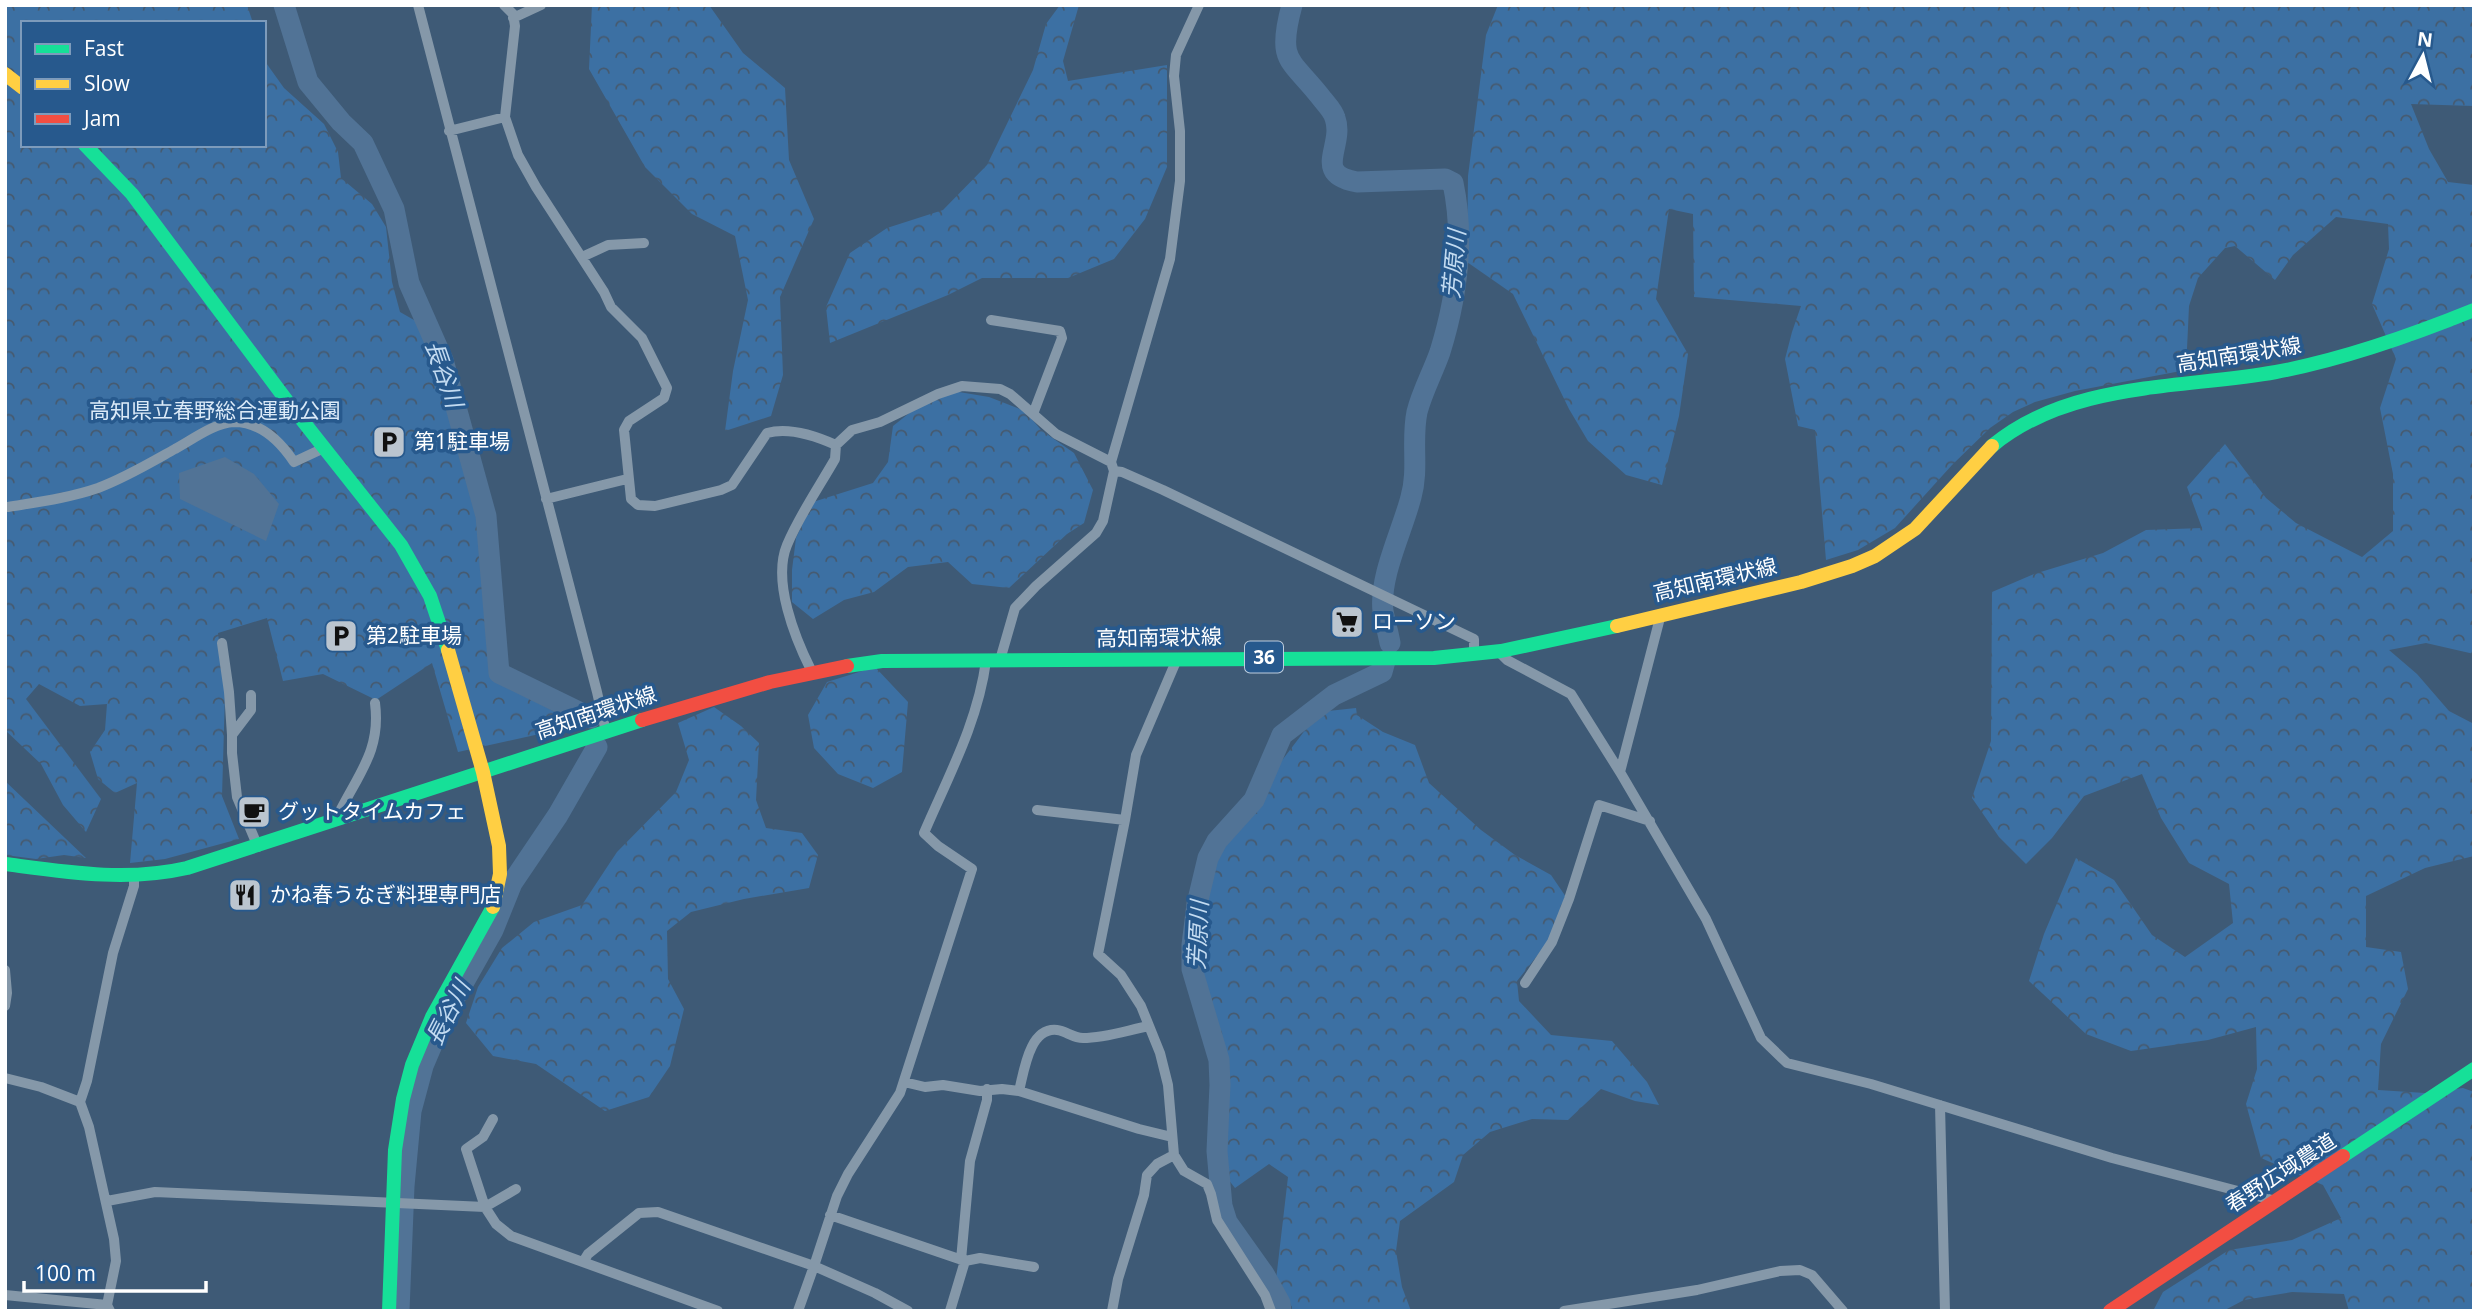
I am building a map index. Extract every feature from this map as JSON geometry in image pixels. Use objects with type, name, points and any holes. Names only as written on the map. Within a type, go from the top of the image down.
[{"type":"main road","points":[[5,74],[21,86]]},
{"type":"main road","points":[[87,147],[132,194],[324,448],[401,545],[431,596],[483,772],[499,846],[498,891],[485,925],[432,1017],[412,1065],[402,1099],[395,1150],[400,1204],[389,1311]]},
{"type":"main road","name":"高知南環状線","points":[[5,864],[134,876],[165,873],[204,864],[606,732],[811,670],[883,661],[1434,658],[1499,652],[1809,579],[1860,564],[1898,543],[1924,520],[2000,438],[2023,422],[2059,408],[2106,397],[2277,371],[2357,355],[2410,338],[2474,310]]},
{"type":"main road","name":"春野広域農道","points":[[2110,1311],[2473,1070]]},
{"type":"street","points":[[418,5],[606,732]]},
{"type":"street","points":[[504,5],[513,14],[514,26],[505,117],[518,155],[611,307],[642,338],[667,388],[664,398],[629,421],[624,430],[631,499],[638,505],[655,506],[732,485],[767,433],[781,429],[836,445]]},
{"type":"street","points":[[513,18],[541,5]]},
{"type":"street","points":[[798,1311],[836,1196],[900,1093],[972,869],[924,833],[971,725],[983,682],[1014,608],[1096,533],[1102,521],[1112,467],[1170,260],[1180,181],[1175,55],[1199,5]]},
{"type":"street","points":[[449,131],[505,117]]},
{"type":"street","points":[[582,257],[608,244],[644,243]]},
{"type":"street","points":[[990,320],[1060,331],[1062,338],[1033,414]]},
{"type":"street","points":[[811,670],[785,600],[781,573],[786,547],[835,459],[836,445],[852,430],[880,422],[961,386],[1000,389],[1010,394],[1056,434],[1112,467],[1474,639],[1474,655]]},
{"type":"street","points":[[8,507],[97,488],[230,422],[263,429],[282,444],[295,462],[324,448]]},
{"type":"street","points":[[545,499],[627,479]]},
{"type":"street","points":[[1620,772],[1661,614]]},
{"type":"street","points":[[222,643],[229,692],[237,797],[258,847]]},
{"type":"street","points":[[1499,652],[1507,660],[1571,694],[1650,821],[1706,919],[1761,1038],[1787,1063],[1940,1105],[2112,1158],[2276,1201]]},
{"type":"street","points":[[1177,659],[1136,755],[1098,954],[1121,975],[1141,1006],[1160,1053],[1168,1085],[1174,1156],[1184,1171],[1206,1184],[1212,1194],[1217,1220],[1265,1295],[1271,1311]]},
{"type":"street","points":[[232,735],[251,710],[251,695]]},
{"type":"street","points":[[340,820],[340,811],[372,753],[376,733],[375,703]]},
{"type":"street","points":[[1525,983],[1552,942],[1569,899],[1599,805],[1650,821]]},
{"type":"street","points":[[1037,810],[1125,820]]},
{"type":"street","points":[[5,1295],[109,1308],[116,1261],[107,1200],[80,1101],[87,1081],[113,953],[134,886],[134,876]]},
{"type":"street","points":[[5,970],[8,993],[5,1006]]},
{"type":"street","points":[[1019,1091],[1029,1051],[1038,1038],[1047,1032],[1058,1030],[1074,1038],[1086,1038],[1149,1026]]},
{"type":"street","points":[[5,1078],[80,1101]]},
{"type":"street","points":[[904,1082],[925,1087],[943,1085],[980,1091],[1019,1091],[1172,1138]]},
{"type":"street","points":[[950,1311],[963,1261],[970,1161],[987,1100],[987,1089]]},
{"type":"street","points":[[1940,1105],[1945,1311]]},
{"type":"street","points":[[493,1119],[483,1138],[466,1149],[485,1207],[496,1224],[511,1236],[718,1311]]},
{"type":"street","points":[[1112,1311],[1118,1279],[1144,1195],[1147,1175],[1157,1164],[1174,1156]]},
{"type":"street","points":[[107,1200],[155,1192],[485,1207],[516,1189]]},
{"type":"street","points":[[583,1262],[588,1254],[639,1213],[658,1212],[814,1266],[908,1311]]},
{"type":"street","points":[[830,1215],[963,1261],[980,1258],[1034,1267]]},
{"type":"street","points":[[1564,1311],[1697,1290],[1800,1269],[1812,1275],[1843,1311]]},
{"type":"green space","name":"高知県立春野総合運動公園","points":[[5,5],[247,5],[252,21],[21,21],[21,147],[266,147],[266,63],[284,88],[324,124],[338,152],[341,178],[372,204],[386,227],[392,282],[400,312],[428,328],[480,517],[494,680],[580,725],[458,752],[432,663],[376,700],[323,674],[283,681],[267,618],[218,633],[225,694],[222,796],[239,839],[165,859],[130,863],[137,783],[115,793],[98,779],[90,752],[105,730],[107,704],[80,706],[39,684],[26,699],[101,799],[86,832],[63,805],[41,764],[5,730]]},
{"type":"green space","points":[[592,5],[709,5],[743,53],[785,88],[789,160],[814,219],[780,297],[783,375],[771,416],[725,431],[733,371],[748,300],[735,236],[692,214],[645,167],[589,69]]},
{"type":"green space","points":[[1060,5],[1079,5],[1063,61],[1068,81],[1167,65],[1167,167],[1145,219],[1114,259],[1068,278],[982,278],[948,295],[830,343],[826,307],[850,253],[887,228],[943,210],[987,165],[1033,70],[1046,24]]},
{"type":"green space","points":[[1498,5],[2474,5],[2474,106],[2411,104],[2429,149],[2448,182],[2474,185],[2474,654],[2426,643],[2389,650],[2417,674],[2449,711],[2474,724],[2474,856],[2425,868],[2366,896],[2366,947],[2401,952],[2408,989],[2381,1044],[2378,1090],[2425,1093],[2463,1088],[2474,1092],[2474,1311],[2349,1311],[2344,1294],[2292,1292],[2244,1300],[2223,1311],[2153,1311],[2163,1292],[2229,1250],[2292,1240],[2341,1218],[2323,1185],[2261,1158],[2246,1104],[2257,1069],[2256,1027],[2208,1040],[2131,1051],[2086,1034],[2029,981],[2044,934],[2076,858],[2114,880],[2152,935],[2185,957],[2233,923],[2229,884],[2189,863],[2161,818],[2142,774],[2084,796],[2052,838],[2026,864],[1999,837],[1972,798],[1991,741],[1992,592],[2034,574],[2103,553],[2146,530],[2202,528],[2187,487],[2225,444],[2266,498],[2296,523],[2362,557],[2393,531],[2393,474],[2380,408],[2396,359],[2372,304],[2389,249],[2388,224],[2336,217],[2293,255],[2275,280],[2235,246],[2225,248],[2198,278],[2189,306],[2186,370],[2075,391],[2035,402],[2013,412],[1990,428],[1952,465],[1895,528],[1858,550],[1826,560],[1815,430],[1798,426],[1785,359],[1801,306],[1694,297],[1693,214],[1669,209],[1656,299],[1688,354],[1679,416],[1662,485],[1626,475],[1588,441],[1569,409],[1513,294],[1467,262],[1468,176],[1486,35]]},
{"type":"green space","points":[[953,391],[989,397],[1025,411],[1041,430],[1074,453],[1093,490],[1084,523],[1067,534],[1009,588],[972,584],[948,562],[908,567],[874,592],[844,600],[813,619],[792,602],[792,570],[796,538],[813,502],[873,483],[888,462],[893,426],[917,407]]},
{"type":"green space","points":[[875,667],[908,702],[902,772],[873,788],[838,774],[814,748],[808,715],[827,682]]},
{"type":"green space","points":[[714,707],[759,743],[756,800],[766,828],[802,833],[818,855],[809,888],[744,899],[691,912],[667,931],[668,979],[684,1009],[670,1066],[649,1097],[605,1111],[536,1064],[493,1056],[466,1023],[478,987],[502,948],[534,922],[582,905],[617,852],[676,792],[689,760],[678,723]]},
{"type":"green space","points":[[1356,708],[1357,715],[1383,732],[1415,745],[1429,783],[1481,830],[1515,855],[1551,875],[1566,897],[1548,942],[1517,981],[1519,1001],[1551,1035],[1612,1041],[1647,1082],[1659,1105],[1635,1101],[1601,1089],[1568,1120],[1532,1119],[1490,1132],[1463,1155],[1454,1182],[1400,1221],[1396,1251],[1402,1287],[1411,1311],[1292,1311],[1276,1280],[1288,1177],[1269,1164],[1235,1188],[1224,1174],[1217,1128],[1211,1041],[1195,1008],[1188,937],[1199,891],[1220,847],[1241,814],[1319,712]]},
{"type":"green space","points":[[5,781],[86,858],[64,855],[36,859],[5,855]]},
{"type":"shaded area","points":[[225,457],[254,474],[279,504],[266,541],[180,499],[179,473]]},
{"type":"waterway","name":"長谷川","points":[[284,5],[308,82],[341,122],[363,143],[394,209],[409,283],[443,360],[486,516],[499,673],[591,718]]},
{"type":"waterway","name":"芳原川","points":[[1292,5],[1287,24],[1286,50],[1295,67],[1334,115],[1337,128],[1332,166],[1336,173],[1357,182],[1445,179],[1453,183],[1457,204],[1459,247],[1451,310],[1440,352],[1417,412],[1413,486],[1384,583],[1383,611],[1390,643]]},
{"type":"waterway","name":"芳原川","points":[[1281,1311],[1280,1303],[1264,1274],[1227,1222],[1222,1206],[1217,1151],[1219,1060],[1192,969],[1197,904],[1208,858],[1217,841],[1254,800],[1282,735],[1334,695],[1382,672],[1385,661]]},
{"type":"waterway","name":"長谷川","points":[[399,1311],[404,1186],[411,1111],[423,1066],[443,1019],[493,930],[512,883],[558,815],[597,747]]},
{"type":"traffic: fast","points":[[87,147],[132,194],[287,401],[401,545],[430,596],[448,650]]},
{"type":"traffic: fast","points":[[1992,446],[2023,425],[2056,409],[2091,399],[2128,391],[2302,367],[2377,346],[2474,310]]},
{"type":"traffic: fast","points":[[847,666],[882,661],[1434,658],[1501,651],[1617,626]]},
{"type":"traffic: fast","points":[[5,864],[119,875],[187,868],[642,720]]},
{"type":"traffic: fast","points":[[389,1311],[395,1150],[403,1099],[412,1065],[432,1017],[493,907]]},
{"type":"traffic: fast","points":[[2343,1156],[2474,1069]]},
{"type":"traffic: slow","points":[[5,74],[21,86]]},
{"type":"traffic: slow","points":[[1617,626],[1801,582],[1875,556],[1915,529],[1992,446]]},
{"type":"traffic: slow","points":[[448,650],[483,772],[499,846],[500,874],[493,907]]},
{"type":"traffic: jam","points":[[642,720],[770,682],[847,666]]},
{"type":"traffic: jam","points":[[2110,1311],[2343,1156]]},
{"type":"place","name":"第1駐車場","points":[[389,442]]},
{"type":"place","name":"ローソン","points":[[1347,622]]},
{"type":"place","name":"第2駐車場","points":[[341,636]]},
{"type":"place","name":"グットタイムカフェ","points":[[254,812]]},
{"type":"place","name":"かね春うなぎ料理専門店","points":[[245,895]]}]
